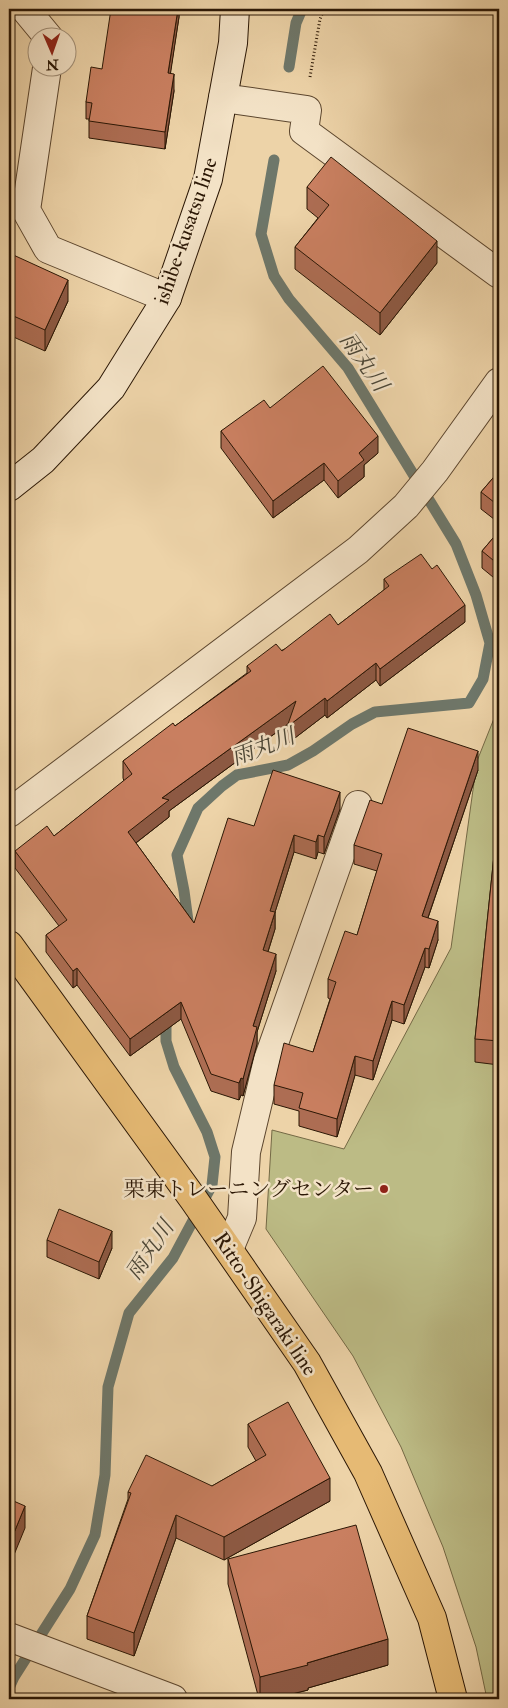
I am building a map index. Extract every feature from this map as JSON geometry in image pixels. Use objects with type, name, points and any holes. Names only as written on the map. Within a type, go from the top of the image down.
[{"type":"main road","name":"Ritto-Shigaraki line","points":[[9,945],[194,1200],[307,1363],[368,1472],[432,1618],[453,1699]]},
{"type":"street","points":[[25,9],[41,28]]},
{"type":"street","name":"ishibe-kusatsu line","points":[[9,487],[43,460],[111,388],[168,298],[208,179],[233,43],[235,9]]},
{"type":"street","points":[[45,78],[26,210],[48,249],[168,298]]},
{"type":"street","points":[[223,98],[307,110],[304,131],[499,274]]},
{"type":"street","points":[[9,813],[358,550],[406,506],[435,472],[499,382]]},
{"type":"street","points":[[221,1239],[242,1218],[246,1152],[268,1060],[358,805]]},
{"type":"street","points":[[14,1640],[173,1699]]},
{"type":"path","points":[[307,110],[312,63],[320,19],[324,9]]},
{"type":"shaded area","name":"栗東トレーニングセンター","points":[[499,706],[499,1699],[487,1699],[476,1647],[443,1547],[401,1447],[353,1356],[266,1229],[272,1130],[344,1149],[451,948],[477,761]]},
{"type":"building","points":[[111,9],[178,9],[168,73],[174,74],[165,132],[89,121],[92,103],[86,102],[91,67],[102,69]]},
{"type":"building","points":[[331,157],[437,241],[380,313],[295,247],[329,205],[307,187]]},
{"type":"building","points":[[9,253],[68,280],[45,330],[9,314]]},
{"type":"building","points":[[323,366],[378,436],[359,453],[364,460],[338,481],[324,463],[273,501],[221,431],[264,400],[270,408]]},
{"type":"building","points":[[499,471],[499,506],[481,492]]},
{"type":"building","points":[[499,531],[499,565],[482,551]]},
{"type":"building","points":[[421,554],[432,569],[437,565],[465,605],[380,669],[376,663],[327,701],[325,698],[287,727],[296,701],[162,798],[169,800],[128,832],[194,923],[228,818],[254,826],[273,770],[340,792],[324,837],[318,835],[316,842],[294,835],[270,911],[275,912],[263,950],[276,954],[253,1026],[257,1027],[243,1079],[241,1078],[239,1083],[211,1074],[181,1002],[130,1039],[77,968],[73,971],[46,935],[67,920],[15,851],[47,826],[54,836],[132,774],[123,761],[173,723],[175,726],[251,671],[247,666],[276,644],[282,651],[330,614],[338,625],[389,586],[384,579]]},
{"type":"building","points":[[408,728],[478,751],[422,916],[438,921],[429,949],[425,948],[404,1005],[392,1001],[373,1061],[355,1056],[337,1119],[299,1108],[303,1093],[274,1085],[284,1043],[313,1052],[336,982],[328,979],[345,931],[357,935],[382,854],[354,845],[370,800],[382,804]]},
{"type":"building","points":[[499,807],[499,1041],[475,1039]]},
{"type":"building","points":[[59,1209],[112,1231],[99,1262],[47,1240]]},
{"type":"building","points":[[288,1402],[330,1478],[224,1537],[176,1515],[134,1633],[87,1616],[131,1493],[128,1492],[146,1455],[212,1486],[266,1455],[248,1424]]},
{"type":"building","points":[[9,1499],[25,1506],[9,1545]]},
{"type":"building","points":[[356,1525],[388,1639],[307,1663],[308,1665],[260,1677],[228,1559]]},
{"type":"waterway","name":"雨丸川","points":[[289,67],[296,23],[302,9]]},
{"type":"waterway","name":"雨丸川","points":[[186,926],[188,921],[177,855],[198,808],[237,775],[288,765],[313,751],[352,724],[375,712],[469,703],[483,679],[490,643],[476,595],[456,544],[348,368],[289,299],[274,276],[261,234],[274,160]]},
{"type":"waterway","name":"雨丸川","points":[[9,1688],[14,1677],[70,1589],[95,1535],[105,1475],[108,1387],[129,1313],[173,1258],[212,1185],[215,1157],[207,1132],[174,1067],[166,1041],[166,1015]]},
{"type":"place","name":"栗東トレーニングセンター","points":[[384,1189]]}]
